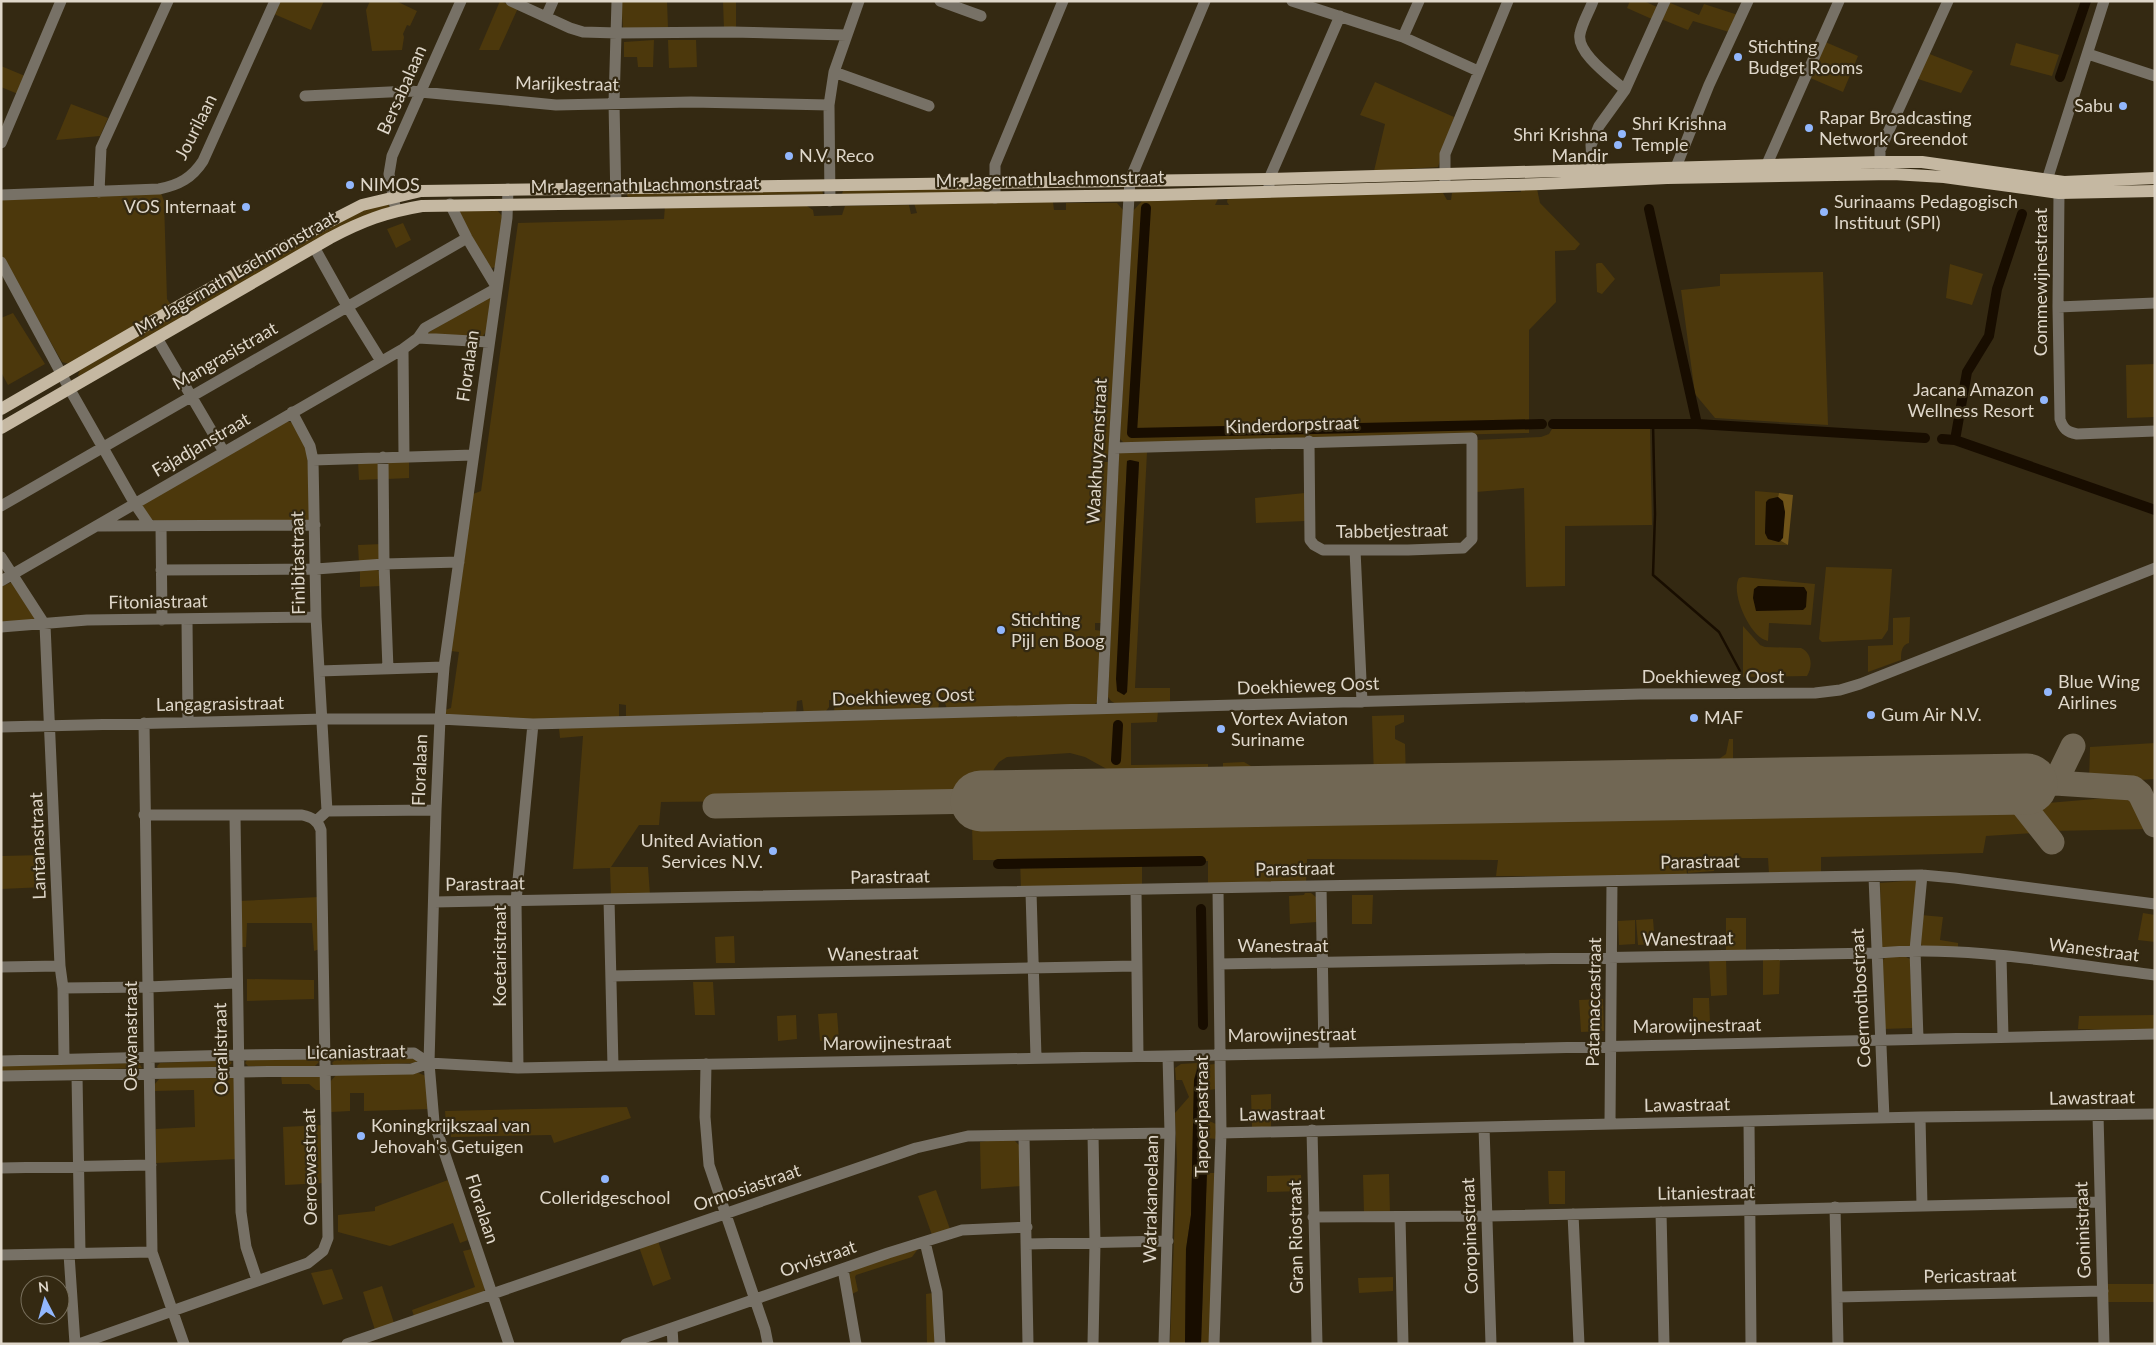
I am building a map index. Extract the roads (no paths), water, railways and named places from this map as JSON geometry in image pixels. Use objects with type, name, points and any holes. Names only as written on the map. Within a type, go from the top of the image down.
[{"type":"main road","name":"Mr. Jagernath Lachmonstraat","points":[[1,428],[314,247],[364,220],[396,210],[450,204],[1129,195],[1269,185],[1445,180],[1594,182],[1667,178],[1767,178],[1880,168],[1922,162],[2064,182],[2155,178]]},
{"type":"main road","name":"Mr. Jagernath Lachmonstraat","points":[[1445,180],[1593,169],[1767,164],[1880,168],[2059,193],[2155,191]]},
{"type":"main road","name":"Mr. Jagernath Lachmonstraat","points":[[1,409],[362,205],[393,196],[421,191],[1130,180],[1269,185]]},
{"type":"street","points":[[1,143],[61,1]]},
{"type":"street","points":[[99,192],[101,148],[168,1]]},
{"type":"street","name":"Jourilaan","points":[[1,195],[159,189],[188,178],[199,167],[275,1]]},
{"type":"street","name":"Bersabalaan","points":[[396,210],[389,174],[392,156],[461,1]]},
{"type":"street","points":[[511,1],[583,32],[732,32],[846,35]]},
{"type":"street","points":[[546,17],[553,1]]},
{"type":"street","points":[[616,203],[614,103],[617,1]]},
{"type":"street","points":[[830,200],[829,105],[834,72],[859,1]]},
{"type":"street","points":[[940,1],[981,16]]},
{"type":"street","points":[[995,198],[996,165],[1063,1]]},
{"type":"street","name":"Waakhuyzenstraat","points":[[1102,709],[1114,448],[1130,180],[1205,1]]},
{"type":"street","points":[[1292,1],[1403,37],[1478,71]]},
{"type":"street","points":[[1403,37],[1419,1]]},
{"type":"street","points":[[1445,180],[1445,154],[1508,1]]},
{"type":"street","points":[[1594,1],[1580,33],[1580,45],[1585,53],[1625,90]]},
{"type":"street","points":[[1594,182],[1590,145],[1599,126],[1625,90],[1665,1]]},
{"type":"street","points":[[1676,167],[1709,85],[1748,1]]},
{"type":"street","points":[[1767,178],[1767,164],[1839,1]]},
{"type":"street","points":[[1880,168],[1880,150],[1948,1]]},
{"type":"street","points":[[2047,180],[2104,1]]},
{"type":"street","points":[[1269,185],[1340,16]]},
{"type":"street","points":[[2088,54],[2155,76]]},
{"type":"street","points":[[834,72],[929,106]]},
{"type":"street","name":"Marijkestraat","points":[[305,96],[422,92],[556,105],[691,102],[829,105]]},
{"type":"street","name":"Floralaan","points":[[508,189],[508,204],[490,342],[444,668],[436,810],[430,1064],[434,1122],[509,1344]]},
{"type":"street","name":"Commewijnestraat","points":[[2059,193],[2058,307],[2060,419],[2062,426],[2068,432],[2077,434],[2155,432]]},
{"type":"street","points":[[450,204],[467,238],[497,288]]},
{"type":"street","name":"Mangrasistraat","points":[[1,506],[467,238]]},
{"type":"street","points":[[314,247],[346,306],[380,361]]},
{"type":"street","points":[[1,262],[7,285],[62,374],[135,504],[155,526],[161,570],[162,620]]},
{"type":"street","name":"Fajadjanstraat","points":[[1,582],[403,349],[418,338],[425,328],[497,288]]},
{"type":"street","points":[[2058,307],[2155,303]]},
{"type":"street","points":[[157,338],[224,452]]},
{"type":"street","points":[[418,338],[490,342]]},
{"type":"street","points":[[403,349],[404,456]]},
{"type":"street","name":"Finibitastraat","points":[[292,412],[310,446],[313,460],[316,617],[326,811]]},
{"type":"street","name":"Kinderdorpstraat","points":[[1114,448],[1308,441],[1472,438]]},
{"type":"street","name":"Tabbetjestraat","points":[[1308,441],[1310,540],[1314,545],[1323,550],[1355,550],[1463,548],[1469,544],[1472,538],[1472,438]]},
{"type":"street","points":[[313,460],[473,455]]},
{"type":"street","points":[[384,457],[384,564],[388,669]]},
{"type":"street","points":[[99,526],[315,524]]},
{"type":"street","points":[[1355,550],[1362,702]]},
{"type":"street","points":[[1,557],[45,625]]},
{"type":"street","points":[[161,570],[316,569],[384,564],[459,562]]},
{"type":"street","name":"Doekhieweg Oost","points":[[440,719],[533,724],[1640,694],[1815,693],[1840,690],[2155,568]]},
{"type":"street","name":"Fitoniastraat","points":[[1,627],[45,625],[87,620],[316,617]]},
{"type":"street","points":[[187,620],[188,722]]},
{"type":"street","name":"Lantanastraat","points":[[45,625],[60,966],[63,988],[64,1058]]},
{"type":"street","points":[[319,671],[444,668]]},
{"type":"street","name":"Langagrasistraat","points":[[1,727],[320,719],[440,719]]},
{"type":"street","name":"Oewanastraat","points":[[144,723],[152,1252],[184,1344]]},
{"type":"street","name":"Koetaristraat","points":[[518,1068],[516,901],[533,724]]},
{"type":"street","points":[[144,815],[302,815],[316,821],[326,811],[436,810]]},
{"type":"street","name":"Oeralistraat","points":[[235,816],[241,1212],[246,1247],[257,1280]]},
{"type":"street","name":"Oeroewastraat","points":[[79,1344],[308,1263],[316,1258],[327,1245],[326,1055],[321,830],[316,821]]},
{"type":"street","points":[[1918,1039],[1916,950],[1922,875]]},
{"type":"street","name":"Parastraat","points":[[434,902],[1922,875],[2155,904]]},
{"type":"street","name":"Coermotibostraat","points":[[1874,877],[1884,1118]]},
{"type":"street","name":"Patamaccastraat","points":[[1610,1123],[1612,882]]},
{"type":"street","points":[[1321,886],[1324,1053]]},
{"type":"street","name":"Tapoeripastraat","points":[[1214,1344],[1221,1133],[1218,889]]},
{"type":"street","points":[[1136,890],[1138,1056]]},
{"type":"street","points":[[1031,892],[1035,968],[1036,1058]]},
{"type":"street","points":[[609,899],[613,1066]]},
{"type":"street","name":"Wanestraat","points":[[1219,964],[1322,964],[1877,953],[1916,950],[2001,956],[2155,975]]},
{"type":"street","points":[[2001,956],[2003,1037]]},
{"type":"street","points":[[1,967],[60,966]]},
{"type":"street","name":"Wanestraat","points":[[611,976],[1136,966]]},
{"type":"street","points":[[63,988],[148,988],[237,984]]},
{"type":"street","name":"Marowijnestraat","points":[[430,1064],[518,1068],[1324,1053],[2155,1034]]},
{"type":"street","name":"Licaniastraat","points":[[1,1061],[238,1055],[414,1054],[430,1064]]},
{"type":"street","name":"Watrakanoelaan","points":[[1164,1344],[1170,1133],[1168,1056]]},
{"type":"street","name":"Licaniastraat","points":[[1,1076],[412,1069],[430,1064]]},
{"type":"street","points":[[706,1064],[705,1117],[709,1165],[755,1299],[768,1344]]},
{"type":"street","points":[[75,1344],[74,1254],[79,1166],[77,1075]]},
{"type":"street","name":"Lawastraat","points":[[1221,1133],[1610,1123],[2155,1114]]},
{"type":"street","name":"Goninistraat","points":[[2098,1115],[2104,1344]]},
{"type":"street","points":[[1920,1117],[1922,1206]]},
{"type":"street","points":[[1749,1122],[1748,1209],[1751,1344]]},
{"type":"street","name":"Coropinastraat","points":[[1484,1127],[1491,1344]]},
{"type":"street","name":"Gran Riostraat","points":[[1312,1130],[1316,1344]]},
{"type":"street","name":"Ormosiastraat","points":[[348,1344],[916,1148],[968,1136],[1170,1133]]},
{"type":"street","points":[[1093,1134],[1095,1243],[1093,1344]]},
{"type":"street","points":[[1024,1136],[1028,1344]]},
{"type":"street","points":[[1,1168],[151,1165]]},
{"type":"street","name":"Litaniestraat","points":[[1313,1217],[1488,1216],[2100,1202]]},
{"type":"street","points":[[1835,1208],[1838,1344]]},
{"type":"street","points":[[1661,1212],[1664,1344]]},
{"type":"street","points":[[1573,1214],[1579,1344]]},
{"type":"street","points":[[1400,1217],[1403,1344]]},
{"type":"street","name":"Orvistraat","points":[[626,1344],[962,1230],[1026,1227]]},
{"type":"street","points":[[1027,1244],[1168,1241]]},
{"type":"street","points":[[925,1242],[937,1292],[940,1344]]},
{"type":"street","points":[[1,1255],[152,1252]]},
{"type":"street","points":[[843,1269],[856,1344]]},
{"type":"street","name":"Pericastraat","points":[[1837,1297],[2103,1291]]},
{"type":"street","points":[[672,1328],[673,1344]]},
{"type":"waterway","points":[[2060,77],[2086,1]]},
{"type":"waterway","points":[[1146,208],[1132,433],[1542,424]]},
{"type":"waterway","points":[[1649,209],[1697,424]]},
{"type":"waterway","points":[[2022,214],[1997,289],[1989,336],[1967,372],[1955,440],[2155,510]]},
{"type":"waterway","points":[[1553,424],[1697,424],[1925,438]]},
{"type":"waterway","points":[[1653,424],[1655,514],[1653,575],[1719,632],[1740,671]]},
{"type":"waterway","points":[[1942,439],[1955,440]]},
{"type":"waterway","points":[[1116,760],[1118,725]]},
{"type":"waterway","points":[[998,864],[1201,861]]},
{"type":"waterway","points":[[1201,909],[1203,1025]]},
{"type":"place","name":"Stichting Budget Rooms","points":[[1738,57]]},
{"type":"place","name":"Sabu","points":[[2123,106]]},
{"type":"place","name":"Rapar Broadcasting Network Greendot","points":[[1809,128]]},
{"type":"place","name":"Shri Krishna Temple","points":[[1622,134]]},
{"type":"place","name":"Shri Krishna Mandir","points":[[1618,145]]},
{"type":"place","name":"N.V. Reco","points":[[789,156]]},
{"type":"place","name":"NIMOS","points":[[350,185]]},
{"type":"place","name":"VOS Internaat","points":[[246,207]]},
{"type":"place","name":"Surinaams Pedagogisch Instituut (SPI)","points":[[1824,212]]},
{"type":"place","name":"Jacana Amazon Wellness Resort","points":[[2044,400]]},
{"type":"place","name":"Stichting Pijl en Boog","points":[[1001,630]]},
{"type":"place","name":"Blue Wing Airlines","points":[[2048,692]]},
{"type":"place","name":"Gum Air N.V.","points":[[1871,715]]},
{"type":"place","name":"MAF","points":[[1694,718]]},
{"type":"place","name":"Vortex Aviaton Suriname","points":[[1221,729]]},
{"type":"place","name":"United Aviation Services N.V.","points":[[773,851]]},
{"type":"place","name":"Koningkrijkszaal van Jehovah's Getuigen","points":[[361,1136]]},
{"type":"place","name":"Colleridgeschool","points":[[605,1179]]}]
